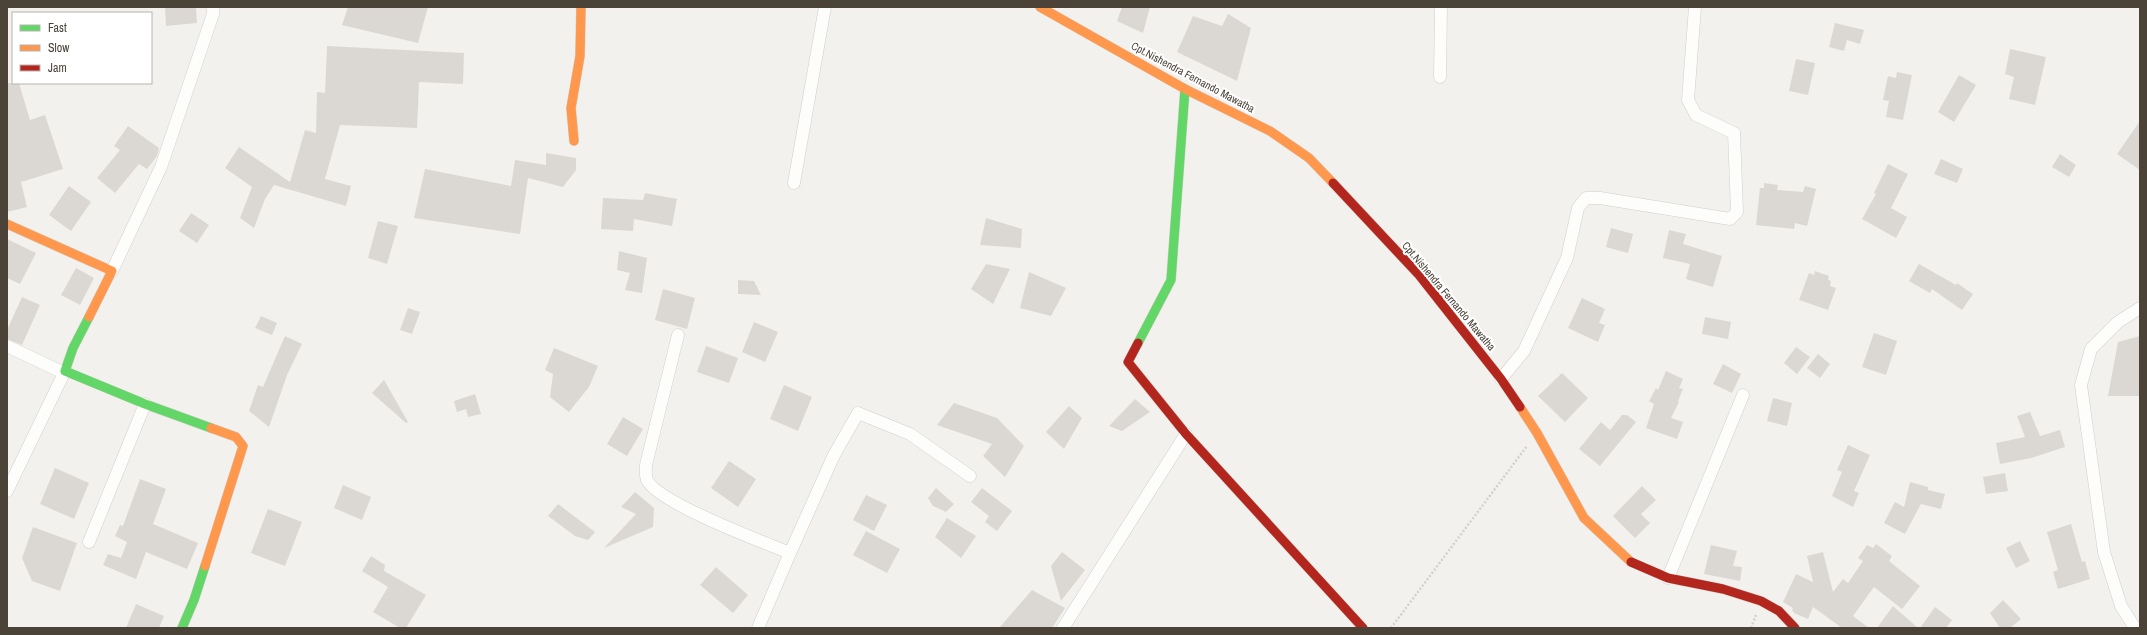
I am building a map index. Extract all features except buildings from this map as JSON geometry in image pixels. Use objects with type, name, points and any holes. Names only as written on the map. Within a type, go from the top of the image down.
[{"type":"street","points":[[7,491],[65,372],[74,348],[161,167],[213,14],[213,7]]},
{"type":"street","points":[[574,141],[571,108],[580,56],[581,7]]},
{"type":"street","points":[[794,183],[825,7]]},
{"type":"street","name":"Cpt.Nishendra Fernando Mawatha","points":[[1040,7],[1185,89],[1270,131],[1309,158],[1419,275],[1501,379],[1537,433],[1584,518],[1631,562],[1668,578],[1723,589],[1761,601],[1779,611],[1795,628]]},
{"type":"street","points":[[1440,77],[1441,7]]},
{"type":"street","points":[[1501,379],[1524,351],[1567,258],[1578,208],[1586,198],[1600,198],[1730,219],[1737,212],[1734,133],[1696,114],[1688,100],[1695,7]]},
{"type":"street","points":[[1185,89],[1171,280],[1128,362],[1186,434],[1363,628]]},
{"type":"street","points":[[7,224],[112,270]]},
{"type":"street","points":[[2135,628],[2122,606],[2104,552],[2081,385],[2091,349],[2118,322],[2140,308]]},
{"type":"street","points":[[678,335],[646,465],[647,480],[658,492],[721,525],[790,553]]},
{"type":"street","points":[[7,346],[65,372],[144,404],[236,436],[243,446],[194,600],[182,628]]},
{"type":"street","points":[[1668,578],[1743,395]]},
{"type":"street","points":[[89,542],[144,404]]},
{"type":"street","points":[[758,628],[834,454],[858,413],[910,434],[970,476]]},
{"type":"street","points":[[1064,628],[1186,434]]},
{"type":"path","points":[[1391,628],[1537,433]]},
{"type":"traffic: fast","points":[[1138,343],[1171,280],[1185,89]]},
{"type":"traffic: fast","points":[[89,317],[73,348],[65,371],[145,404],[211,428]]},
{"type":"traffic: fast","points":[[182,628],[194,600],[205,566]]},
{"type":"traffic: slow","points":[[574,141],[571,108],[580,56],[581,7]]},
{"type":"traffic: slow","points":[[1040,7],[1185,89],[1270,131],[1309,158],[1333,183]]},
{"type":"traffic: slow","points":[[7,224],[112,271],[89,317]]},
{"type":"traffic: slow","points":[[1520,407],[1537,433],[1584,518],[1631,562]]},
{"type":"traffic: slow","points":[[205,566],[243,446],[236,437],[211,428]]},
{"type":"traffic: jam","points":[[1333,183],[1419,275],[1501,379],[1520,407]]},
{"type":"traffic: jam","points":[[1138,343],[1128,362],[1186,434],[1363,628]]},
{"type":"traffic: jam","points":[[1631,562],[1668,578],[1723,589],[1761,601],[1779,611],[1795,628]]}]
